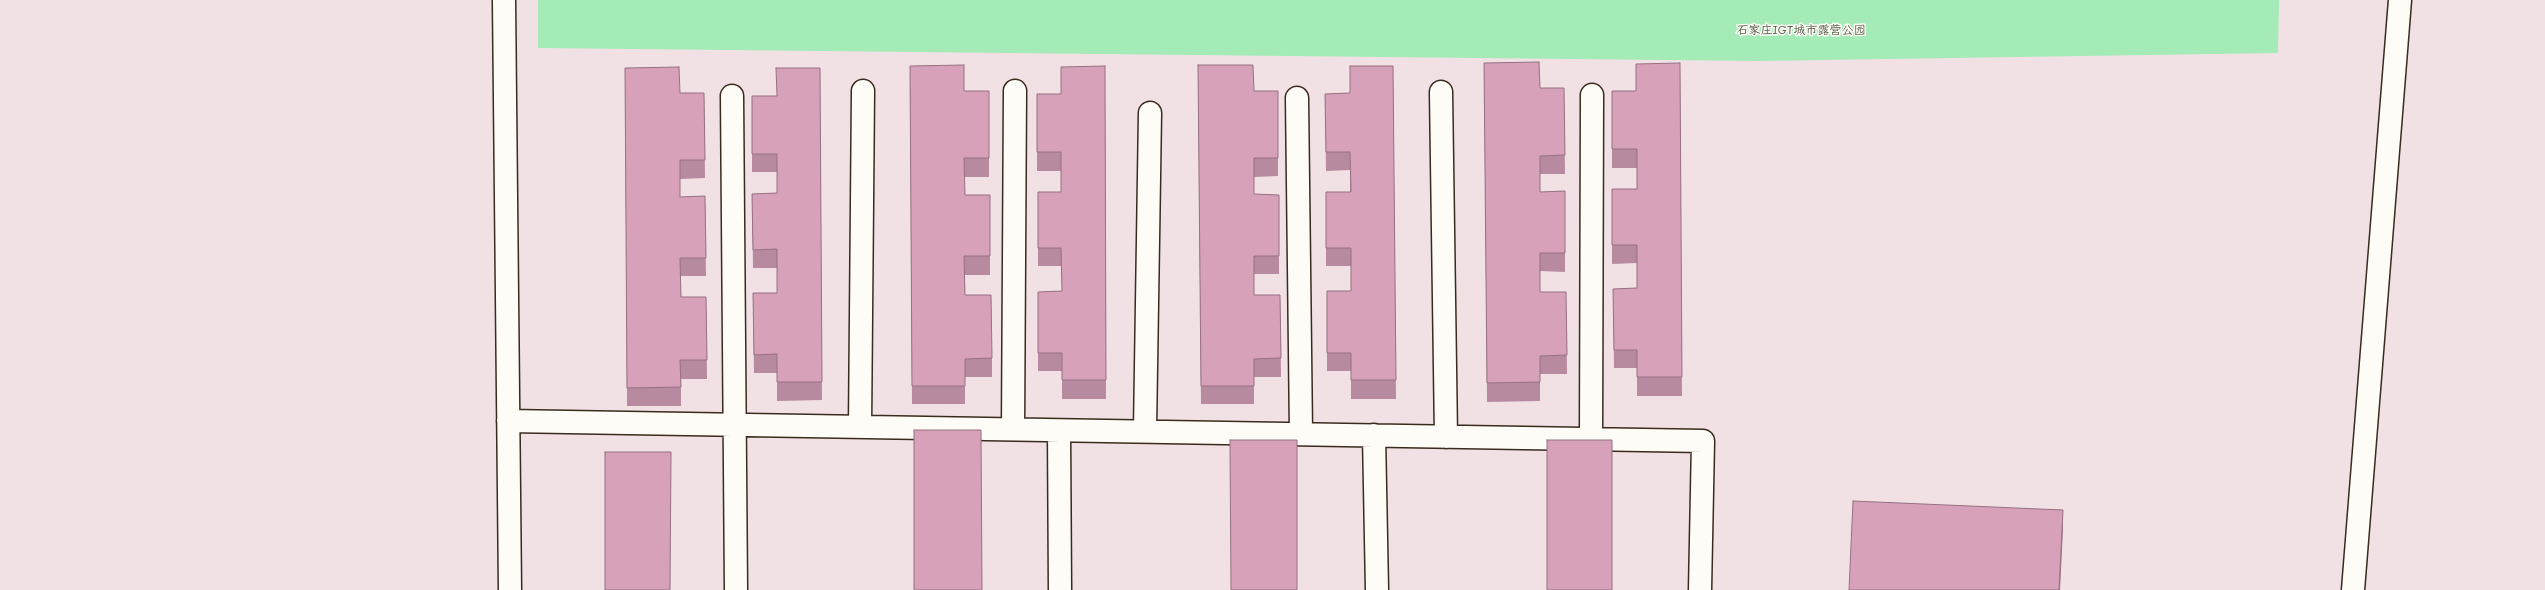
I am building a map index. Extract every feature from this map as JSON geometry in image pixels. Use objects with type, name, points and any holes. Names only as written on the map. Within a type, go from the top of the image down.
[{"type":"street","points":[[504,0],[510,590]]},
{"type":"street","points":[[2353,590],[2400,0]]},
{"type":"street","points":[[860,427],[863,91]]},
{"type":"street","points":[[1013,429],[1016,91]]},
{"type":"street","points":[[1441,92],[1446,437]]},
{"type":"street","points":[[1591,439],[1592,95]]},
{"type":"street","points":[[732,96],[736,423],[736,590]]},
{"type":"street","points":[[1297,98],[1301,434]]},
{"type":"street","points":[[1145,430],[1150,113]]},
{"type":"street","points":[[508,421],[736,423],[860,427],[1145,430],[1374,436],[1703,441],[1700,590]]},
{"type":"street","points":[[1059,430],[1060,590]]},
{"type":"street","points":[[1374,436],[1377,590]]},
{"type":"green space","name":"石家庄IGT城市露营公园","points":[[538,0],[2279,0],[2278,53],[1758,61],[538,48]]},
{"type":"building","points":[[1539,62],[1540,88],[1564,88],[1565,155],[1540,156],[1540,192],[1565,191],[1565,253],[1540,253],[1540,292],[1566,292],[1567,355],[1540,356],[1540,382],[1487,383],[1484,63]]},
{"type":"building","points":[[1680,63],[1682,377],[1637,377],[1637,350],[1614,350],[1613,289],[1637,288],[1637,245],[1612,245],[1612,189],[1637,189],[1637,149],[1612,149],[1612,91],[1636,91],[1636,64]]},
{"type":"building","points":[[964,65],[964,91],[989,91],[989,158],[964,158],[965,195],[990,195],[990,256],[964,256],[965,295],[991,295],[992,358],[965,359],[965,386],[912,386],[910,66]]},
{"type":"building","points":[[1198,65],[1253,65],[1254,91],[1278,91],[1278,158],[1254,158],[1254,194],[1279,195],[1279,256],[1254,256],[1254,295],[1280,295],[1281,358],[1254,359],[1254,386],[1201,386]]},
{"type":"building","points":[[1105,66],[1106,380],[1062,380],[1062,353],[1038,353],[1038,292],[1062,291],[1061,248],[1038,248],[1038,192],[1061,192],[1061,152],[1037,152],[1037,94],[1061,94],[1061,67]]},
{"type":"building","points":[[1350,66],[1393,66],[1396,380],[1351,380],[1351,353],[1327,353],[1327,291],[1351,291],[1351,248],[1326,248],[1326,192],[1351,192],[1350,152],[1326,152],[1325,94],[1350,93]]},
{"type":"building","points":[[679,67],[680,93],[704,93],[705,160],[680,160],[680,197],[705,196],[706,258],[680,258],[681,297],[706,297],[707,360],[680,360],[681,387],[627,388],[625,68]]},
{"type":"building","points":[[776,68],[820,68],[822,382],[777,382],[777,354],[754,355],[753,293],[777,293],[777,249],[753,250],[752,194],[777,193],[777,154],[752,154],[752,96],[777,96]]},
{"type":"building","points":[[914,430],[981,430],[982,590],[914,590]]},
{"type":"building","points":[[1230,440],[1297,440],[1297,590],[1231,590]]},
{"type":"building","points":[[1547,440],[1612,440],[1612,590],[1547,590]]},
{"type":"building","points":[[605,452],[671,452],[670,590],[605,590]]},
{"type":"building","points":[[1853,501],[2063,510],[2059,590],[1849,590]]}]
